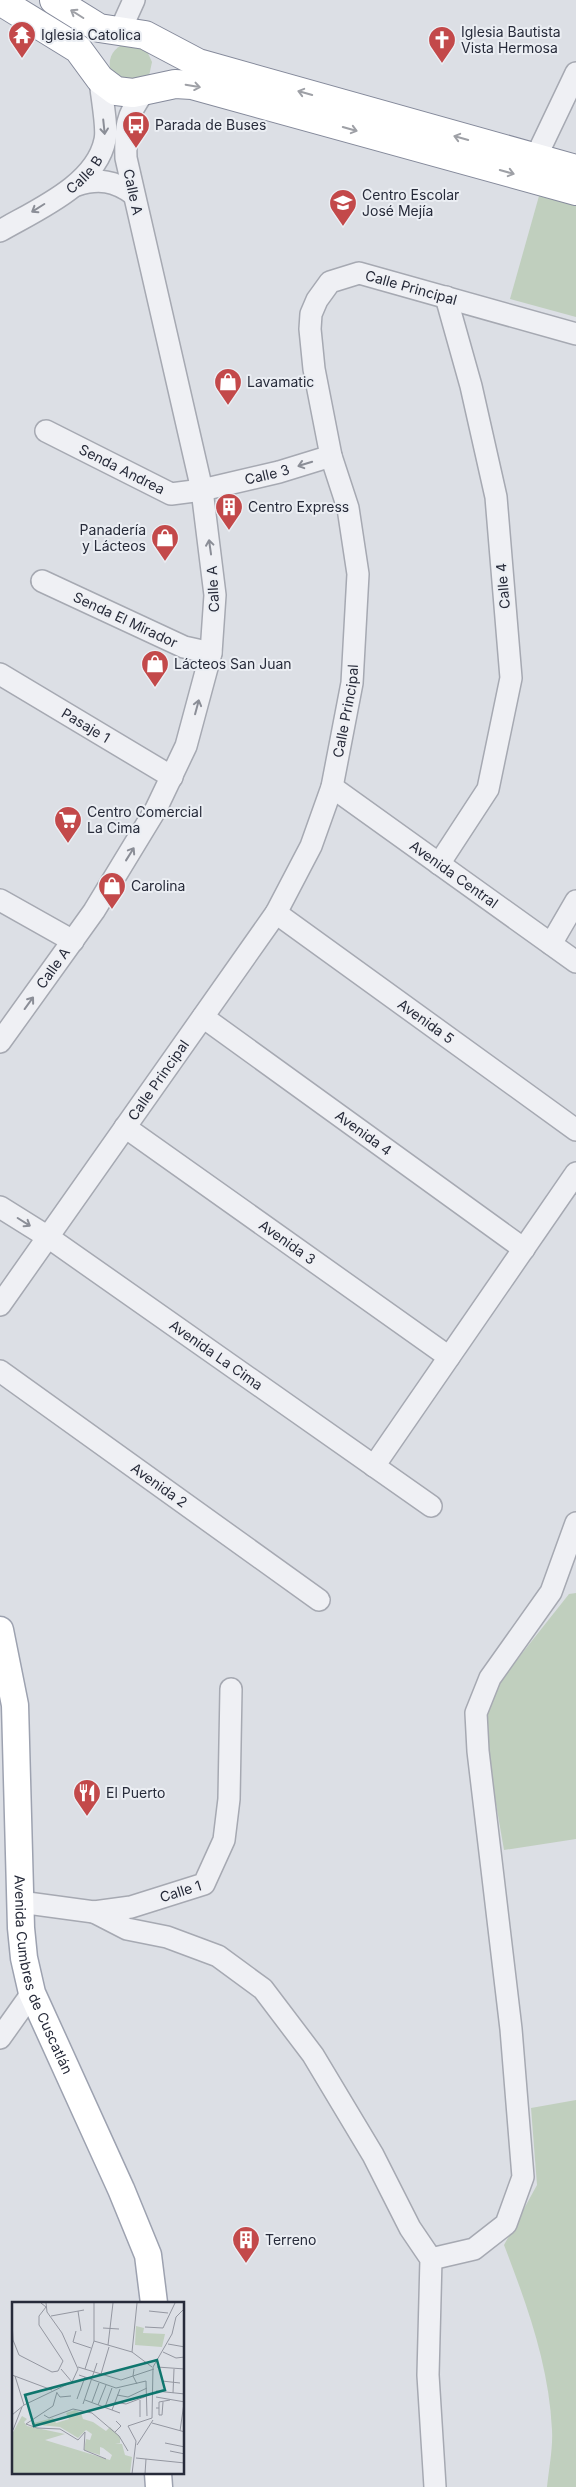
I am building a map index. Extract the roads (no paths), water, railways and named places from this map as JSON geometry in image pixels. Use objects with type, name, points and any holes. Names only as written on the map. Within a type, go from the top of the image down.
[{"type":"highway","points":[[54,0],[99,28],[145,35],[198,63],[576,170]]},
{"type":"highway","points":[[0,1],[78,49],[100,79],[116,91],[133,93],[175,84],[192,85],[576,191]]},
{"type":"highway","points":[[100,79],[98,67],[100,54],[110,38],[120,31]]},
{"type":"highway","points":[[150,90],[166,72],[165,52],[160,44]]},
{"type":"main road","name":"Avenida Cumbres de Cuscatlán","points":[[0,1630],[15,1705],[20,1902],[24,1958],[32,1993],[121,2190],[148,2255],[154,2302]]},
{"type":"main road","points":[[158,2474],[159,2487]]},
{"type":"street","points":[[120,31],[134,0]]},
{"type":"street","points":[[535,159],[576,73]]},
{"type":"street","name":"Calle B","points":[[0,231],[77,185],[98,159],[106,140],[100,79]]},
{"type":"street","name":"Calle A","points":[[0,1042],[73,941],[136,844],[172,777],[186,746],[211,652],[215,595],[202,490],[126,158],[125,133],[131,109],[150,90]]},
{"type":"street","points":[[77,185],[100,180],[112,182],[133,194]]},
{"type":"street","name":"Calle Principal","points":[[0,1306],[276,913],[311,846],[332,788],[352,683],[358,574],[348,508],[331,456],[314,369],[310,329],[311,314],[323,290],[330,282],[340,277],[359,273],[576,334]]},
{"type":"street","name":"Calle 4","points":[[439,864],[488,789],[511,678],[496,497],[471,386],[446,296]]},
{"type":"street","name":"Senda Andrea","points":[[46,431],[171,494],[202,490]]},
{"type":"street","name":"Calle 3","points":[[202,490],[279,472],[331,456]]},
{"type":"street","name":"Senda El Mirador","points":[[42,581],[184,647],[211,652]]},
{"type":"street","name":"Pasaje 1","points":[[0,674],[172,777]]},
{"type":"street","name":"Avenida Central","points":[[332,788],[576,962]]},
{"type":"street","points":[[0,900],[73,941]]},
{"type":"street","points":[[551,944],[576,901]]},
{"type":"street","name":"Avenida 5","points":[[276,913],[576,1130]]},
{"type":"street","name":"Avenida 4","points":[[203,1017],[524,1249]]},
{"type":"street","name":"Avenida 3","points":[[125,1127],[449,1357]]},
{"type":"street","points":[[374,1466],[576,1173]]},
{"type":"street","name":"Avenida La Cima","points":[[0,1207],[48,1237],[431,1506]]},
{"type":"street","name":"Avenida 2","points":[[0,1371],[319,1600]]},
{"type":"street","points":[[431,2259],[474,2249],[506,2224],[523,2177],[510,2029],[478,1751],[476,1713],[490,1678],[551,1592],[576,1523]]},
{"type":"street","name":"Calle 1","points":[[20,1902],[94,1912],[131,1907],[204,1884],[224,1840],[229,1799],[231,1689]]},
{"type":"street","points":[[94,1912],[127,1929],[167,1938],[218,1956],[263,1989],[313,2055],[373,2155],[410,2228],[431,2259],[428,2375],[435,2487]]},
{"type":"street","points":[[0,2038],[32,1993]]},
{"type":"place","name":"Iglesia Catolica","points":[[22,59]]},
{"type":"place","name":"Iglesia Bautista Vista Hermosa","points":[[442,64]]},
{"type":"place","name":"Parada de Buses","points":[[136,149]]},
{"type":"place","name":"Centro Escolar José Mejía","points":[[343,227]]},
{"type":"place","name":"Lavamatic","points":[[228,406]]},
{"type":"place","name":"Centro Express","points":[[229,531]]},
{"type":"place","name":"Panadería y Lácteos","points":[[165,562]]},
{"type":"place","name":"Lácteos San Juan","points":[[155,688]]},
{"type":"place","name":"Centro Comercial La Cima","points":[[68,844]]},
{"type":"place","name":"Carolina","points":[[112,910]]},
{"type":"place","name":"El Puerto","points":[[87,1817]]},
{"type":"place","name":"Terreno","points":[[246,2264]]}]
